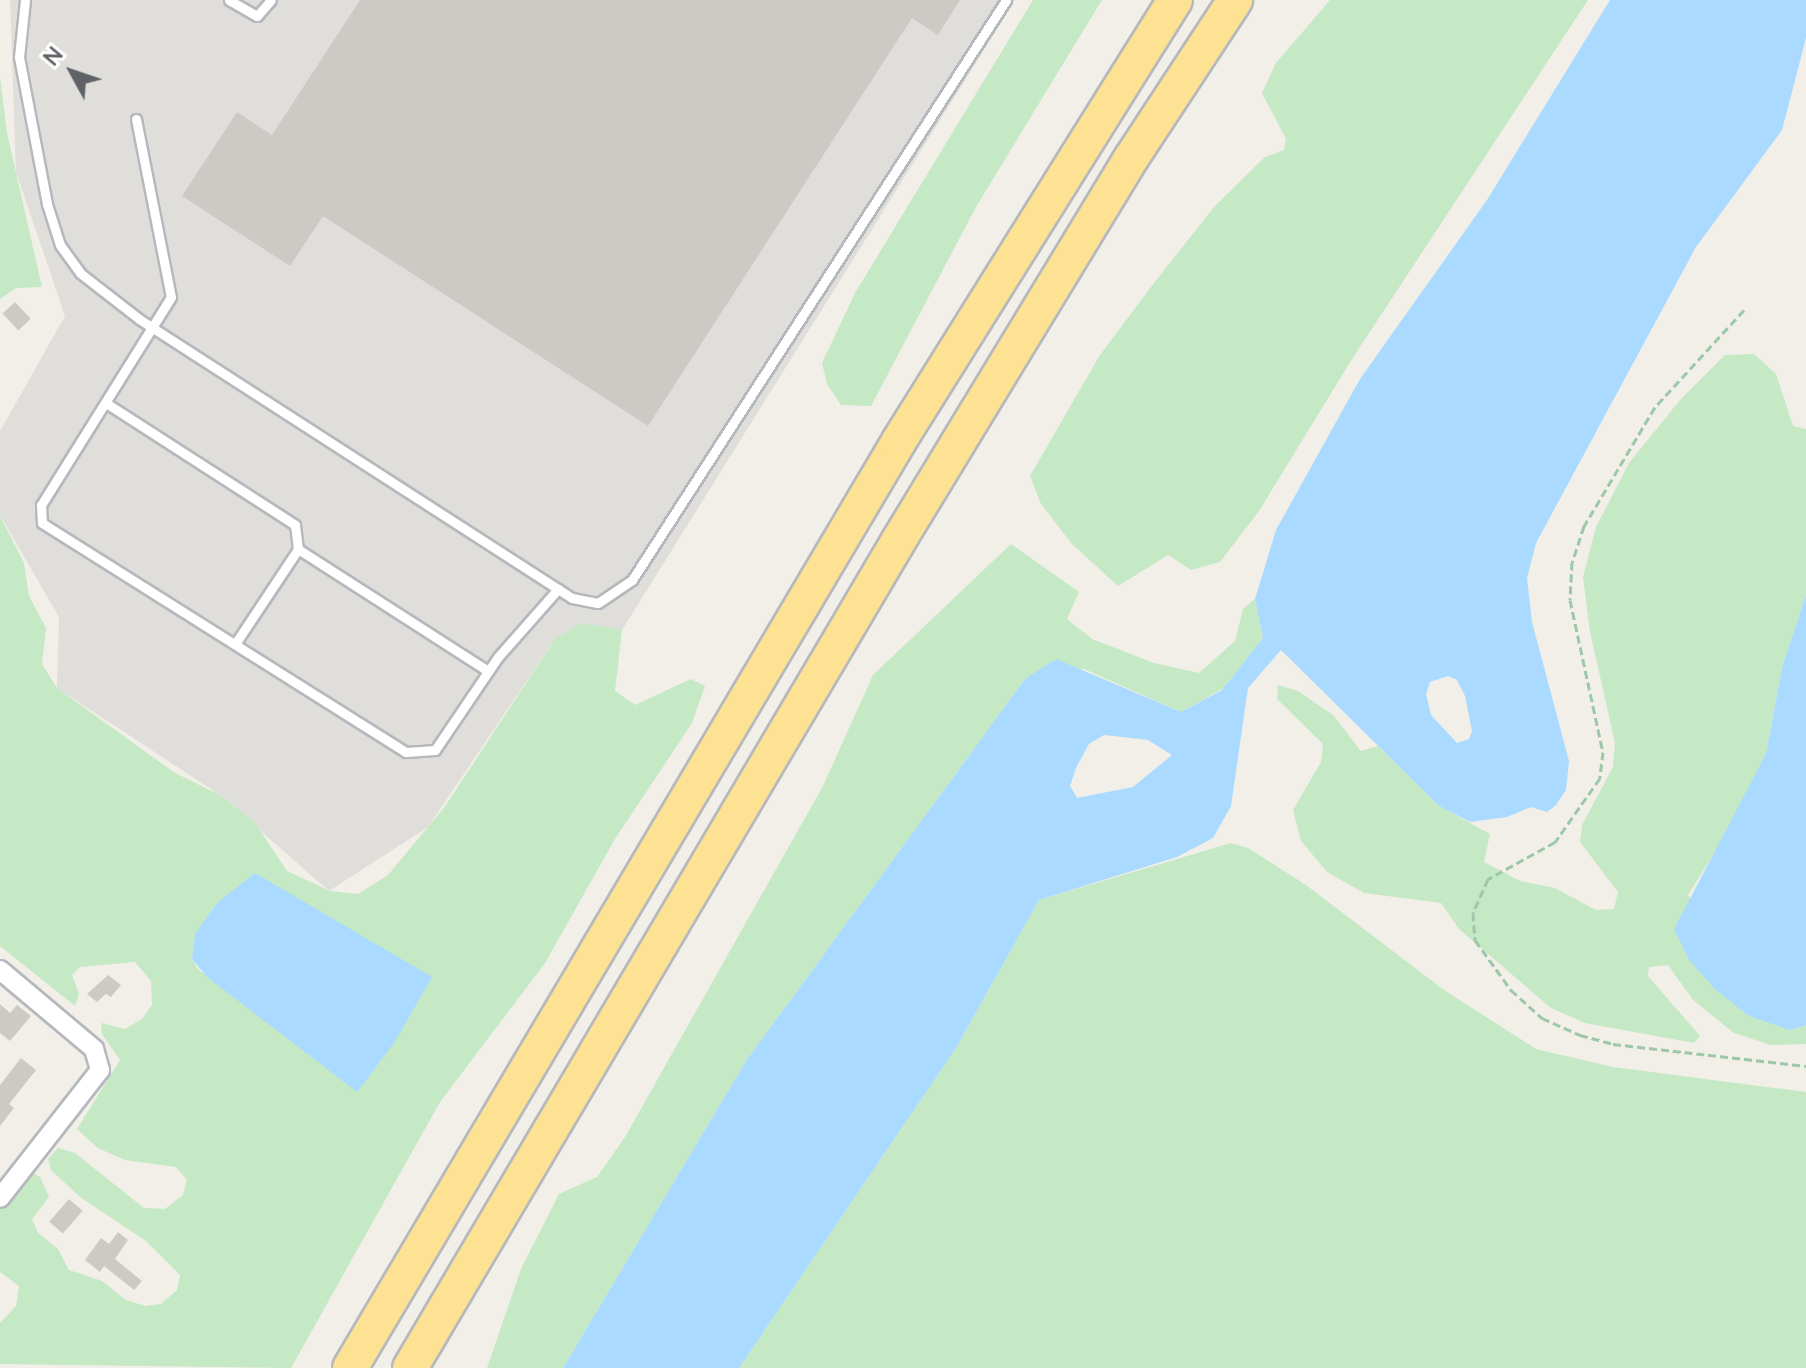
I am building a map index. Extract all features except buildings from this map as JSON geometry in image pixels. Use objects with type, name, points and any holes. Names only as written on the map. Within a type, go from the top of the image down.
[{"type":"highway","points":[[350,1368],[899,441],[1175,0]]},
{"type":"highway","points":[[410,1368],[899,540],[1132,157],[1235,0]]},
{"type":"street","points":[[0,970],[100,1056],[97,1079],[0,1198]]},
{"type":"lane","points":[[25,0],[19,57],[56,235],[80,273],[155,329],[558,589],[598,603],[632,580],[1006,0]]},
{"type":"lane","points":[[229,0],[257,16],[271,0]]},
{"type":"lane","points":[[136,119],[173,285],[155,329],[41,505],[42,523],[406,752],[435,750],[488,671],[558,589]]},
{"type":"lane","points":[[106,403],[295,525],[298,549],[235,644]]},
{"type":"lane","points":[[298,549],[488,671]]},
{"type":"path","points":[[1744,310],[1655,407],[1584,526],[1572,562],[1570,600],[1603,752],[1600,778],[1555,842],[1488,879],[1473,913],[1475,940],[1511,990],[1542,1018],[1580,1035],[1613,1044],[1806,1066]]},
{"type":"shaded area","points":[[10,0],[1015,0],[622,630],[555,639],[428,827],[329,891],[220,795],[57,688],[59,617],[0,515],[0,431],[65,316],[16,172]]},
{"type":"green space","points":[[1033,0],[1102,0],[976,207],[871,406],[841,405],[827,384],[822,363],[855,293]]},
{"type":"green space","points":[[1330,0],[1588,0],[1352,359],[1259,511],[1220,562],[1191,570],[1168,555],[1118,586],[1072,544],[1041,504],[1030,476],[1100,355],[1154,283],[1214,207],[1265,157],[1284,150],[1286,139],[1262,93],[1276,63]]},
{"type":"green space","points":[[0,77],[7,133],[42,287],[16,288],[0,299]]},
{"type":"green space","points":[[1754,354],[1776,374],[1793,426],[1806,429],[1806,595],[1782,668],[1766,754],[1744,805],[1688,895],[1790,1030],[1806,1025],[1806,1044],[1771,1045],[1734,1033],[1693,1000],[1668,965],[1649,967],[1648,976],[1700,1036],[1694,1043],[1585,1023],[1551,1008],[1459,929],[1441,903],[1364,893],[1327,872],[1301,841],[1293,810],[1321,762],[1323,744],[1277,699],[1278,685],[1298,691],[1333,715],[1361,751],[1378,746],[1439,806],[1490,834],[1484,862],[1520,881],[1555,888],[1596,910],[1614,909],[1618,892],[1580,842],[1582,825],[1613,767],[1615,743],[1590,632],[1583,577],[1596,527],[1629,463],[1680,400],[1725,355]]},
{"type":"green space","points":[[0,516],[24,563],[29,596],[46,628],[42,664],[57,688],[175,773],[220,795],[255,823],[287,871],[330,891],[358,894],[388,875],[444,808],[555,639],[582,623],[622,630],[615,691],[635,705],[691,679],[705,686],[692,723],[615,839],[545,963],[440,1102],[291,1368],[0,1364],[0,1323],[16,1306],[19,1286],[0,1272],[0,1209],[16,1189],[33,1173],[40,1177],[49,1197],[32,1219],[38,1233],[58,1249],[69,1270],[102,1281],[126,1300],[145,1306],[161,1304],[177,1290],[180,1275],[146,1241],[80,1197],[51,1170],[48,1159],[58,1148],[75,1153],[144,1208],[165,1209],[183,1195],[187,1180],[176,1167],[125,1160],[98,1148],[77,1129],[120,1060],[102,1034],[101,1023],[125,1029],[142,1019],[152,1005],[151,981],[135,962],[80,967],[72,975],[79,994],[75,1006],[0,946]],"holes":[[[218,903],[394,1043],[357,1091],[198,969],[192,959],[195,934]]]},
{"type":"green space","points":[[1011,544],[1079,592],[1067,619],[1092,639],[1154,663],[1199,673],[1235,641],[1243,609],[1255,599],[1263,638],[1224,688],[1181,712],[1084,669],[1025,679],[746,1061],[563,1368],[487,1368],[521,1269],[559,1194],[597,1177],[625,1137],[823,786],[873,675]]},
{"type":"green space","points":[[1231,843],[1248,848],[1306,885],[1444,990],[1536,1049],[1613,1067],[1806,1092],[1806,1368],[739,1368],[956,1048],[1039,900]]},
{"type":"water","points":[[1610,0],[1806,0],[1806,38],[1782,130],[1696,247],[1536,543],[1527,578],[1532,622],[1569,761],[1566,790],[1556,805],[1547,812],[1531,807],[1507,817],[1470,822],[1439,806],[1281,650],[1248,688],[1231,806],[1213,838],[1177,857],[1039,900],[956,1048],[739,1368],[563,1368],[746,1061],[1025,679],[1056,659],[1181,712],[1222,690],[1263,638],[1255,599],[1276,530],[1360,379],[1487,200]],"holes":[[[1448,676],[1457,680],[1465,696],[1472,731],[1469,739],[1457,743],[1431,715],[1426,694],[1430,682]],[[1104,735],[1148,740],[1172,755],[1133,787],[1077,798],[1070,786],[1076,768],[1089,744]]]},
{"type":"water","points":[[1806,595],[1806,1025],[1790,1030],[1749,1016],[1716,990],[1689,960],[1674,929],[1766,754],[1782,668]]},
{"type":"water","points":[[255,873],[432,977],[394,1043],[357,1092],[207,977],[192,959],[195,934],[217,903]]}]
